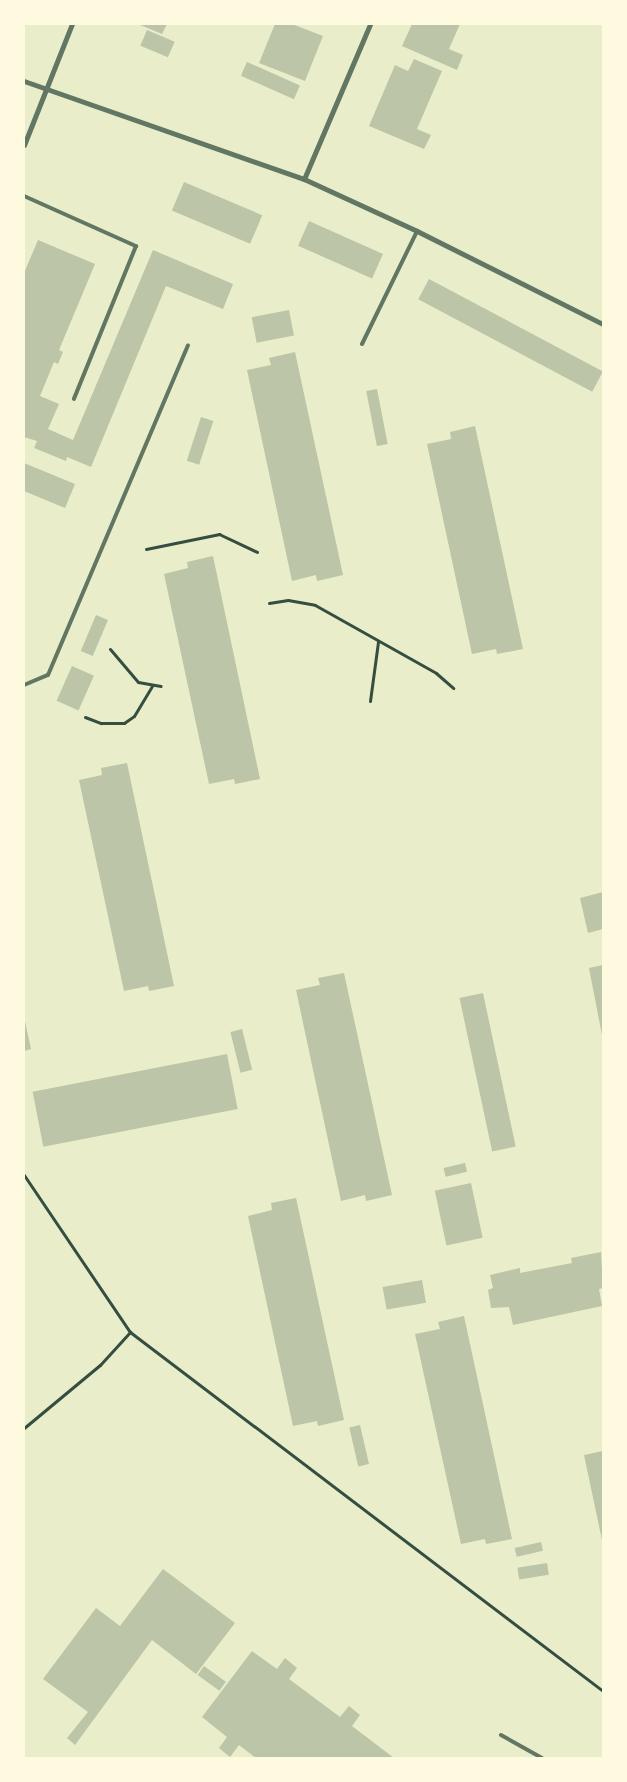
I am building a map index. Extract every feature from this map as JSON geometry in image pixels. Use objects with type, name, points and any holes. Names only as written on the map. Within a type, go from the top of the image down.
[{"type":"street","points":[[24,145],[72,24]]},
{"type":"street","points":[[304,179],[370,24]]},
{"type":"street","points":[[24,82],[304,179],[417,231],[603,324]]},
{"type":"lane","points":[[24,196],[136,246],[74,399]]},
{"type":"lane","points":[[362,344],[417,231]]},
{"type":"lane","points":[[24,685],[48,675],[188,345]]},
{"type":"lane","points":[[501,1735],[542,1758]]},
{"type":"path","points":[[146,549],[219,534],[257,552]]},
{"type":"path","points":[[269,603],[288,600],[315,605],[436,673],[453,688]]},
{"type":"path","points":[[370,701],[378,642]]},
{"type":"path","points":[[110,649],[126,671],[138,682],[152,686],[161,686]]},
{"type":"path","points":[[85,717],[101,723],[124,722],[134,716],[152,686]]},
{"type":"path","points":[[24,1175],[130,1332],[603,1691]]},
{"type":"path","points":[[24,1428],[100,1365],[130,1332]]},
{"type":"building","points":[[138,24],[167,24],[162,34]]},
{"type":"building","points":[[275,24],[292,24],[323,36],[305,81],[259,63]]},
{"type":"building","points":[[412,24],[460,24],[449,49],[463,55],[457,70],[402,46]]},
{"type":"building","points":[[147,30],[175,42],[168,57],[140,46]]},
{"type":"building","points":[[414,59],[442,71],[417,129],[431,135],[424,149],[369,126],[395,65],[408,71]]},
{"type":"building","points":[[247,62],[300,86],[294,99],[241,76]]},
{"type":"building","points":[[184,182],[262,215],[250,244],[172,211]]},
{"type":"building","points":[[309,221],[383,254],[372,279],[298,246]]},
{"type":"building","points":[[38,240],[95,264],[59,350],[63,352],[58,364],[54,362],[40,396],[59,404],[48,429],[73,440],[153,250],[233,284],[223,309],[166,286],[91,467],[67,457],[66,461],[34,448],[37,441],[24,437],[24,273]]},
{"type":"building","points":[[429,279],[603,371],[592,392],[418,299]]},
{"type":"building","points":[[289,310],[294,336],[257,343],[252,317]]},
{"type":"building","points":[[295,352],[343,575],[317,581],[316,575],[292,581],[247,370],[271,365],[269,358]]},
{"type":"building","points":[[377,389],[388,444],[377,446],[366,391]]},
{"type":"building","points":[[201,417],[213,421],[199,465],[187,461]]},
{"type":"building","points":[[475,426],[523,649],[497,654],[496,649],[472,654],[427,444],[451,439],[450,432]]},
{"type":"building","points":[[24,463],[75,484],[65,508],[24,491]]},
{"type":"building","points":[[213,556],[260,779],[235,784],[234,779],[209,784],[164,574],[188,568],[187,562]]},
{"type":"building","points":[[96,615],[108,620],[93,656],[81,651]]},
{"type":"building","points":[[72,666],[94,676],[78,710],[57,701]]},
{"type":"building","points":[[127,763],[174,986],[149,991],[148,986],[124,991],[79,780],[102,775],[101,768]]},
{"type":"building","points":[[603,892],[603,929],[588,933],[580,898]]},
{"type":"building","points":[[603,965],[603,1035],[602,1035],[589,968]]},
{"type":"building","points":[[344,973],[392,1195],[366,1201],[365,1195],[341,1201],[296,990],[320,985],[318,978]]},
{"type":"building","points":[[483,993],[516,1147],[492,1152],[460,998]]},
{"type":"building","points":[[24,1017],[31,1049],[24,1051]]},
{"type":"building","points":[[242,1029],[252,1070],[241,1073],[230,1032]]},
{"type":"building","points":[[227,1054],[238,1109],[43,1147],[33,1092]]},
{"type":"building","points":[[465,1163],[467,1172],[446,1177],[444,1168]]},
{"type":"building","points":[[471,1183],[483,1238],[446,1245],[435,1191]]},
{"type":"building","points":[[296,1198],[344,1420],[318,1426],[317,1421],[293,1426],[248,1216],[272,1210],[271,1203]]},
{"type":"building","points":[[601,1252],[603,1288],[599,1289],[602,1306],[513,1325],[509,1307],[491,1308],[488,1290],[493,1288],[490,1275],[520,1268],[520,1273],[572,1263],[571,1258]]},
{"type":"building","points":[[422,1280],[426,1303],[387,1310],[383,1287]]},
{"type":"building","points":[[464,1316],[512,1539],[486,1544],[485,1539],[461,1544],[415,1334],[440,1329],[438,1322]]},
{"type":"building","points":[[360,1425],[369,1464],[358,1466],[349,1427]]},
{"type":"building","points":[[603,1451],[603,1540],[602,1540],[584,1455]]},
{"type":"building","points":[[541,1542],[543,1551],[517,1557],[515,1548]]},
{"type":"building","points":[[547,1563],[549,1575],[519,1580],[517,1568]]},
{"type":"building","points":[[163,1569],[235,1623],[196,1674],[152,1640],[75,1745],[67,1738],[88,1712],[43,1679],[96,1608],[120,1626]]},
{"type":"building","points":[[252,1651],[277,1669],[285,1658],[297,1668],[289,1679],[340,1717],[349,1706],[360,1715],[352,1726],[394,1758],[256,1758],[239,1745],[230,1757],[219,1748],[227,1737],[202,1717]]},
{"type":"building","points":[[204,1666],[226,1682],[219,1691],[198,1675]]}]
